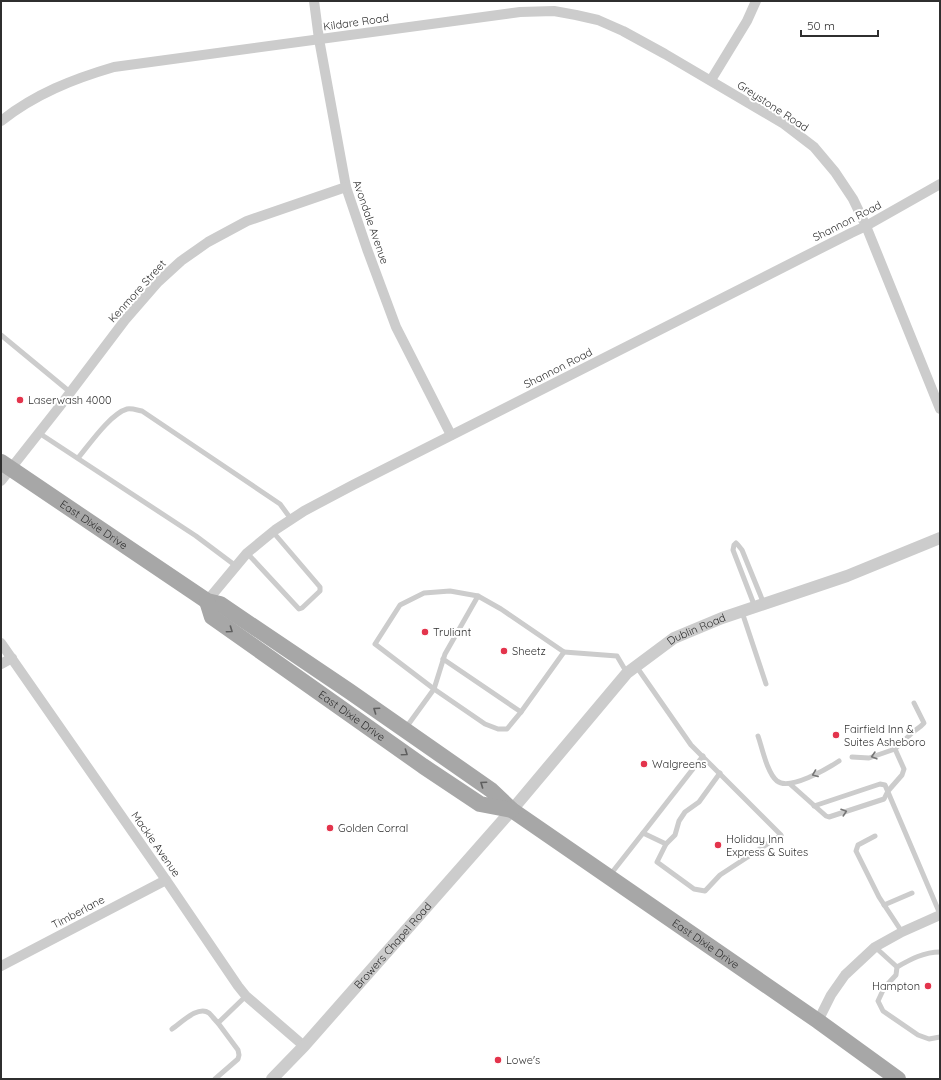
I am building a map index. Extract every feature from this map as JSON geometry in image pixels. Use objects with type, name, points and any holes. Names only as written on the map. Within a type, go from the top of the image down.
[{"type":"main road","name":"East Dixie Drive","points":[[4,470],[207,601],[220,604],[405,729],[492,790],[512,810],[818,1021],[898,1079]]},
{"type":"main road","name":"East Dixie Drive","points":[[207,601],[212,617],[423,766],[480,804],[512,810]]},
{"type":"street","name":"Avondale Avenue","points":[[314,1],[319,39],[346,187],[396,327],[451,435]]},
{"type":"street","points":[[711,80],[747,21],[756,1]]},
{"type":"street","name":"Kildare Road","points":[[1,121],[16,109],[58,86],[86,75],[114,67],[520,12],[554,12],[598,20],[623,31],[711,80]]},
{"type":"street","name":"Greystone Road","points":[[711,80],[784,124],[814,147],[835,172],[853,199],[866,226],[940,410]]},
{"type":"street","name":"Shannon Road","points":[[207,601],[246,553],[304,511],[451,435],[866,226],[940,184]]},
{"type":"street","name":"Kenmore Street","points":[[4,470],[39,433],[125,320],[158,282],[181,261],[208,242],[247,221],[346,187]]},
{"type":"street","name":"Dublin Road","points":[[512,810],[632,670],[674,638],[741,611],[847,576],[940,538]]},
{"type":"street","name":"Mackie Avenue","points":[[1,643],[238,986],[246,996],[304,1046]]},
{"type":"street","points":[[1,664],[12,658]]},
{"type":"street","name":"Browers Chapel Road","points":[[272,1079],[304,1046],[512,810]]},
{"type":"street","name":"Timberlane","points":[[1,966],[166,880]]},
{"type":"street","points":[[818,1021],[831,995],[845,975],[875,947],[902,932],[940,915]]},
{"type":"lane","points":[[1,335],[70,392]]},
{"type":"lane","points":[[78,458],[104,425],[120,412],[128,409],[142,411],[280,504],[291,519]]},
{"type":"lane","points":[[39,433],[196,536],[236,566]]},
{"type":"lane","points":[[246,553],[299,609],[302,608],[320,591],[320,587],[273,532]]},
{"type":"lane","points":[[736,543],[742,550],[760,605],[733,550],[736,543]]},
{"type":"lane","points":[[564,652],[521,712],[507,728],[498,729],[485,724],[434,689],[375,644],[400,605],[424,593],[450,591],[478,596],[501,609],[564,652],[618,656],[632,670],[691,745],[703,756],[720,773],[781,835],[720,875],[705,891],[694,889],[657,862],[666,844],[674,835],[679,820],[685,812],[699,802],[720,773]]},
{"type":"lane","points":[[405,729],[434,689],[445,654],[478,596]]},
{"type":"lane","points":[[741,611],[766,684]]},
{"type":"lane","points":[[443,660],[521,712]]},
{"type":"lane","points":[[852,757],[869,758],[895,749],[921,726],[924,723],[914,702]]},
{"type":"lane","points":[[758,736],[770,772],[776,781],[783,784],[790,784],[824,771],[838,762]]},
{"type":"lane","points":[[790,784],[826,816],[830,817],[884,799],[888,791],[902,775],[904,770],[895,749]]},
{"type":"lane","points":[[608,876],[703,756]]},
{"type":"lane","points":[[814,806],[880,784],[885,785],[940,915]]},
{"type":"lane","points":[[643,833],[666,844]]},
{"type":"lane","points":[[875,836],[858,845],[856,851],[879,897],[902,932]]},
{"type":"lane","points":[[884,905],[912,893]]},
{"type":"lane","points":[[875,947],[897,967]]},
{"type":"lane","points":[[897,967],[930,952],[940,952]]},
{"type":"lane","points":[[897,967],[896,975],[884,988],[878,1000],[883,1011],[918,1035],[929,1039],[940,1037]]},
{"type":"lane","points":[[218,1023],[246,996]]},
{"type":"lane","points":[[172,1029],[193,1014],[203,1011],[208,1013],[218,1023],[238,1050],[239,1055],[238,1059],[215,1079]]},
{"type":"place","name":"Laserwash 4000","points":[[20,400]]},
{"type":"place","name":"Truliant","points":[[425,632]]},
{"type":"place","name":"Sheetz","points":[[504,651]]},
{"type":"place","name":"Fairfield Inn & Suites Asheboro","points":[[836,735]]},
{"type":"place","name":"Walgreens","points":[[644,764]]},
{"type":"place","name":"Golden Corral","points":[[330,828]]},
{"type":"place","name":"Holiday Inn Express & Suites","points":[[718,845]]},
{"type":"place","name":"Hampton","points":[[928,986]]},
{"type":"place","name":"Lowe's","points":[[498,1060]]}]
